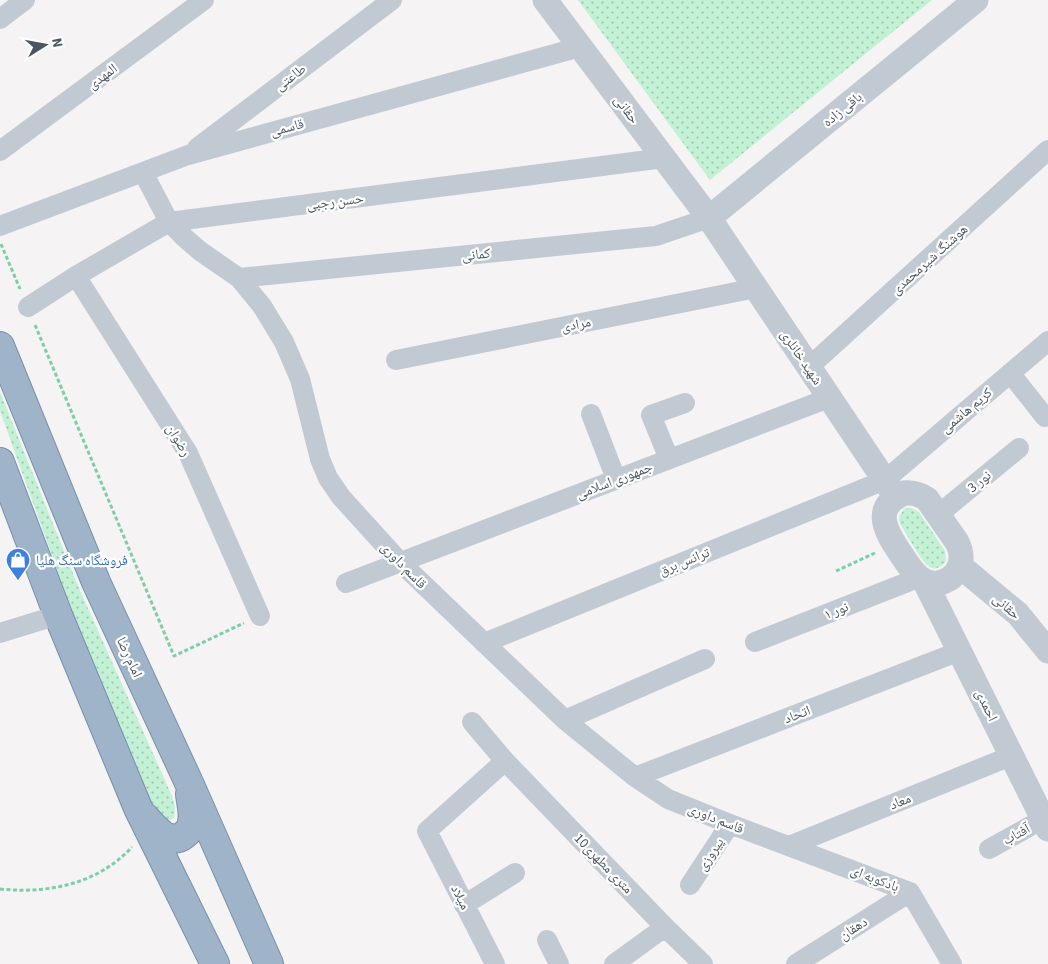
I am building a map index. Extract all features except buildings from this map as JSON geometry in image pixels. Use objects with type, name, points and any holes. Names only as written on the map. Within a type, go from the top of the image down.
[{"type":"highway","name":"امام رضا","points":[[0,346],[96,582],[190,785],[269,964]]},
{"type":"highway","points":[[0,462],[58,615],[143,819],[215,964]]},
{"type":"highway","points":[[143,819],[163,835],[173,839],[183,836],[190,829],[193,821],[190,785]]},
{"type":"street","points":[[0,19],[25,0]]},
{"type":"street","name":"المهدی","points":[[0,151],[204,0]]},
{"type":"street","name":"طاعتی","points":[[188,155],[392,0]]},
{"type":"street","name":"حقانی","points":[[545,0],[709,218]]},
{"type":"street","name":"باقی زاده","points":[[709,218],[976,0]]},
{"type":"street","name":"قاسمی","points":[[0,226],[188,155],[580,47]]},
{"type":"street","name":"هوشنگ شیرمحمدی","points":[[809,367],[1048,150]]},
{"type":"street","name":"حسن رجبی","points":[[28,307],[76,276],[170,222],[664,158]]},
{"type":"street","name":"قاسم داوری","points":[[143,172],[170,222],[200,251],[239,278],[266,313],[284,342],[300,379],[320,459],[328,478],[341,497],[400,562],[565,720],[635,777],[668,799],[789,846]]},
{"type":"street","name":"کمانی","points":[[239,278],[656,236],[709,218]]},
{"type":"street","name":"شهید خانلری","points":[[709,218],[890,488]]},
{"type":"street","name":"رضوان","points":[[76,276],[188,452],[260,616]]},
{"type":"street","name":"مرادی","points":[[396,360],[756,288]]},
{"type":"street","name":"کریم هاشمی","points":[[890,488],[1010,373],[1048,340]]},
{"type":"street","points":[[1010,373],[1045,417]]},
{"type":"street","name":"جمهوری اسلامی","points":[[346,583],[830,398]]},
{"type":"street","points":[[669,459],[651,415],[684,403]]},
{"type":"street","points":[[591,414],[616,479]]},
{"type":"street","name":"نور 3","points":[[939,514],[1019,448]]},
{"type":"street","points":[[890,488],[904,493],[920,494],[927,499],[939,514],[961,550],[962,558],[956,574],[949,579],[933,584],[921,580]]},
{"type":"street","name":"احمدی","points":[[890,488],[890,503],[884,518],[888,534],[921,580],[960,651],[1045,824]]},
{"type":"street","name":"ترانس برق","points":[[484,643],[890,488]]},
{"type":"street","name":"حقانی","points":[[960,566],[1018,614],[1048,651]]},
{"type":"street","name":"نور ۱","points":[[755,642],[921,580]]},
{"type":"street","points":[[0,633],[58,615]]},
{"type":"street","name":"اتحاد","points":[[635,777],[960,651]]},
{"type":"street","points":[[565,720],[705,659]]},
{"type":"street","name":"10متری مطهری","points":[[472,722],[505,761],[665,927],[704,964]]},
{"type":"street","name":"معاد","points":[[789,846],[1012,756]]},
{"type":"street","name":"میلاد","points":[[494,964],[426,831],[505,761]]},
{"type":"street","name":"پیروزی","points":[[690,885],[730,824]]},
{"type":"street","name":"آفتاب","points":[[989,849],[1045,824]]},
{"type":"street","name":"بادکوبه ای","points":[[789,846],[910,892],[952,964]]},
{"type":"street","points":[[464,905],[515,873]]},
{"type":"street","name":"دهقان","points":[[796,964],[910,892]]},
{"type":"street","points":[[614,964],[665,927]]},
{"type":"street","points":[[547,940],[558,964]]},
{"type":"path","points":[[0,241],[174,656],[260,616]]},
{"type":"path","points":[[836,571],[876,552]]},
{"type":"path","points":[[0,889],[22,891],[60,888],[90,878],[121,858],[143,819]]},
{"type":"green space","points":[[578,0],[932,0],[710,180]]},
{"type":"green space","points":[[0,392],[78,586],[172,796],[175,808],[174,818],[168,821],[154,814],[100,689],[0,411]]},
{"type":"green space","points":[[906,508],[919,512],[945,551],[946,561],[943,565],[932,568],[919,554],[899,520]]},
{"type":"place","name":"فروشگاه سنگ هلیا","points":[[18,581]]}]
